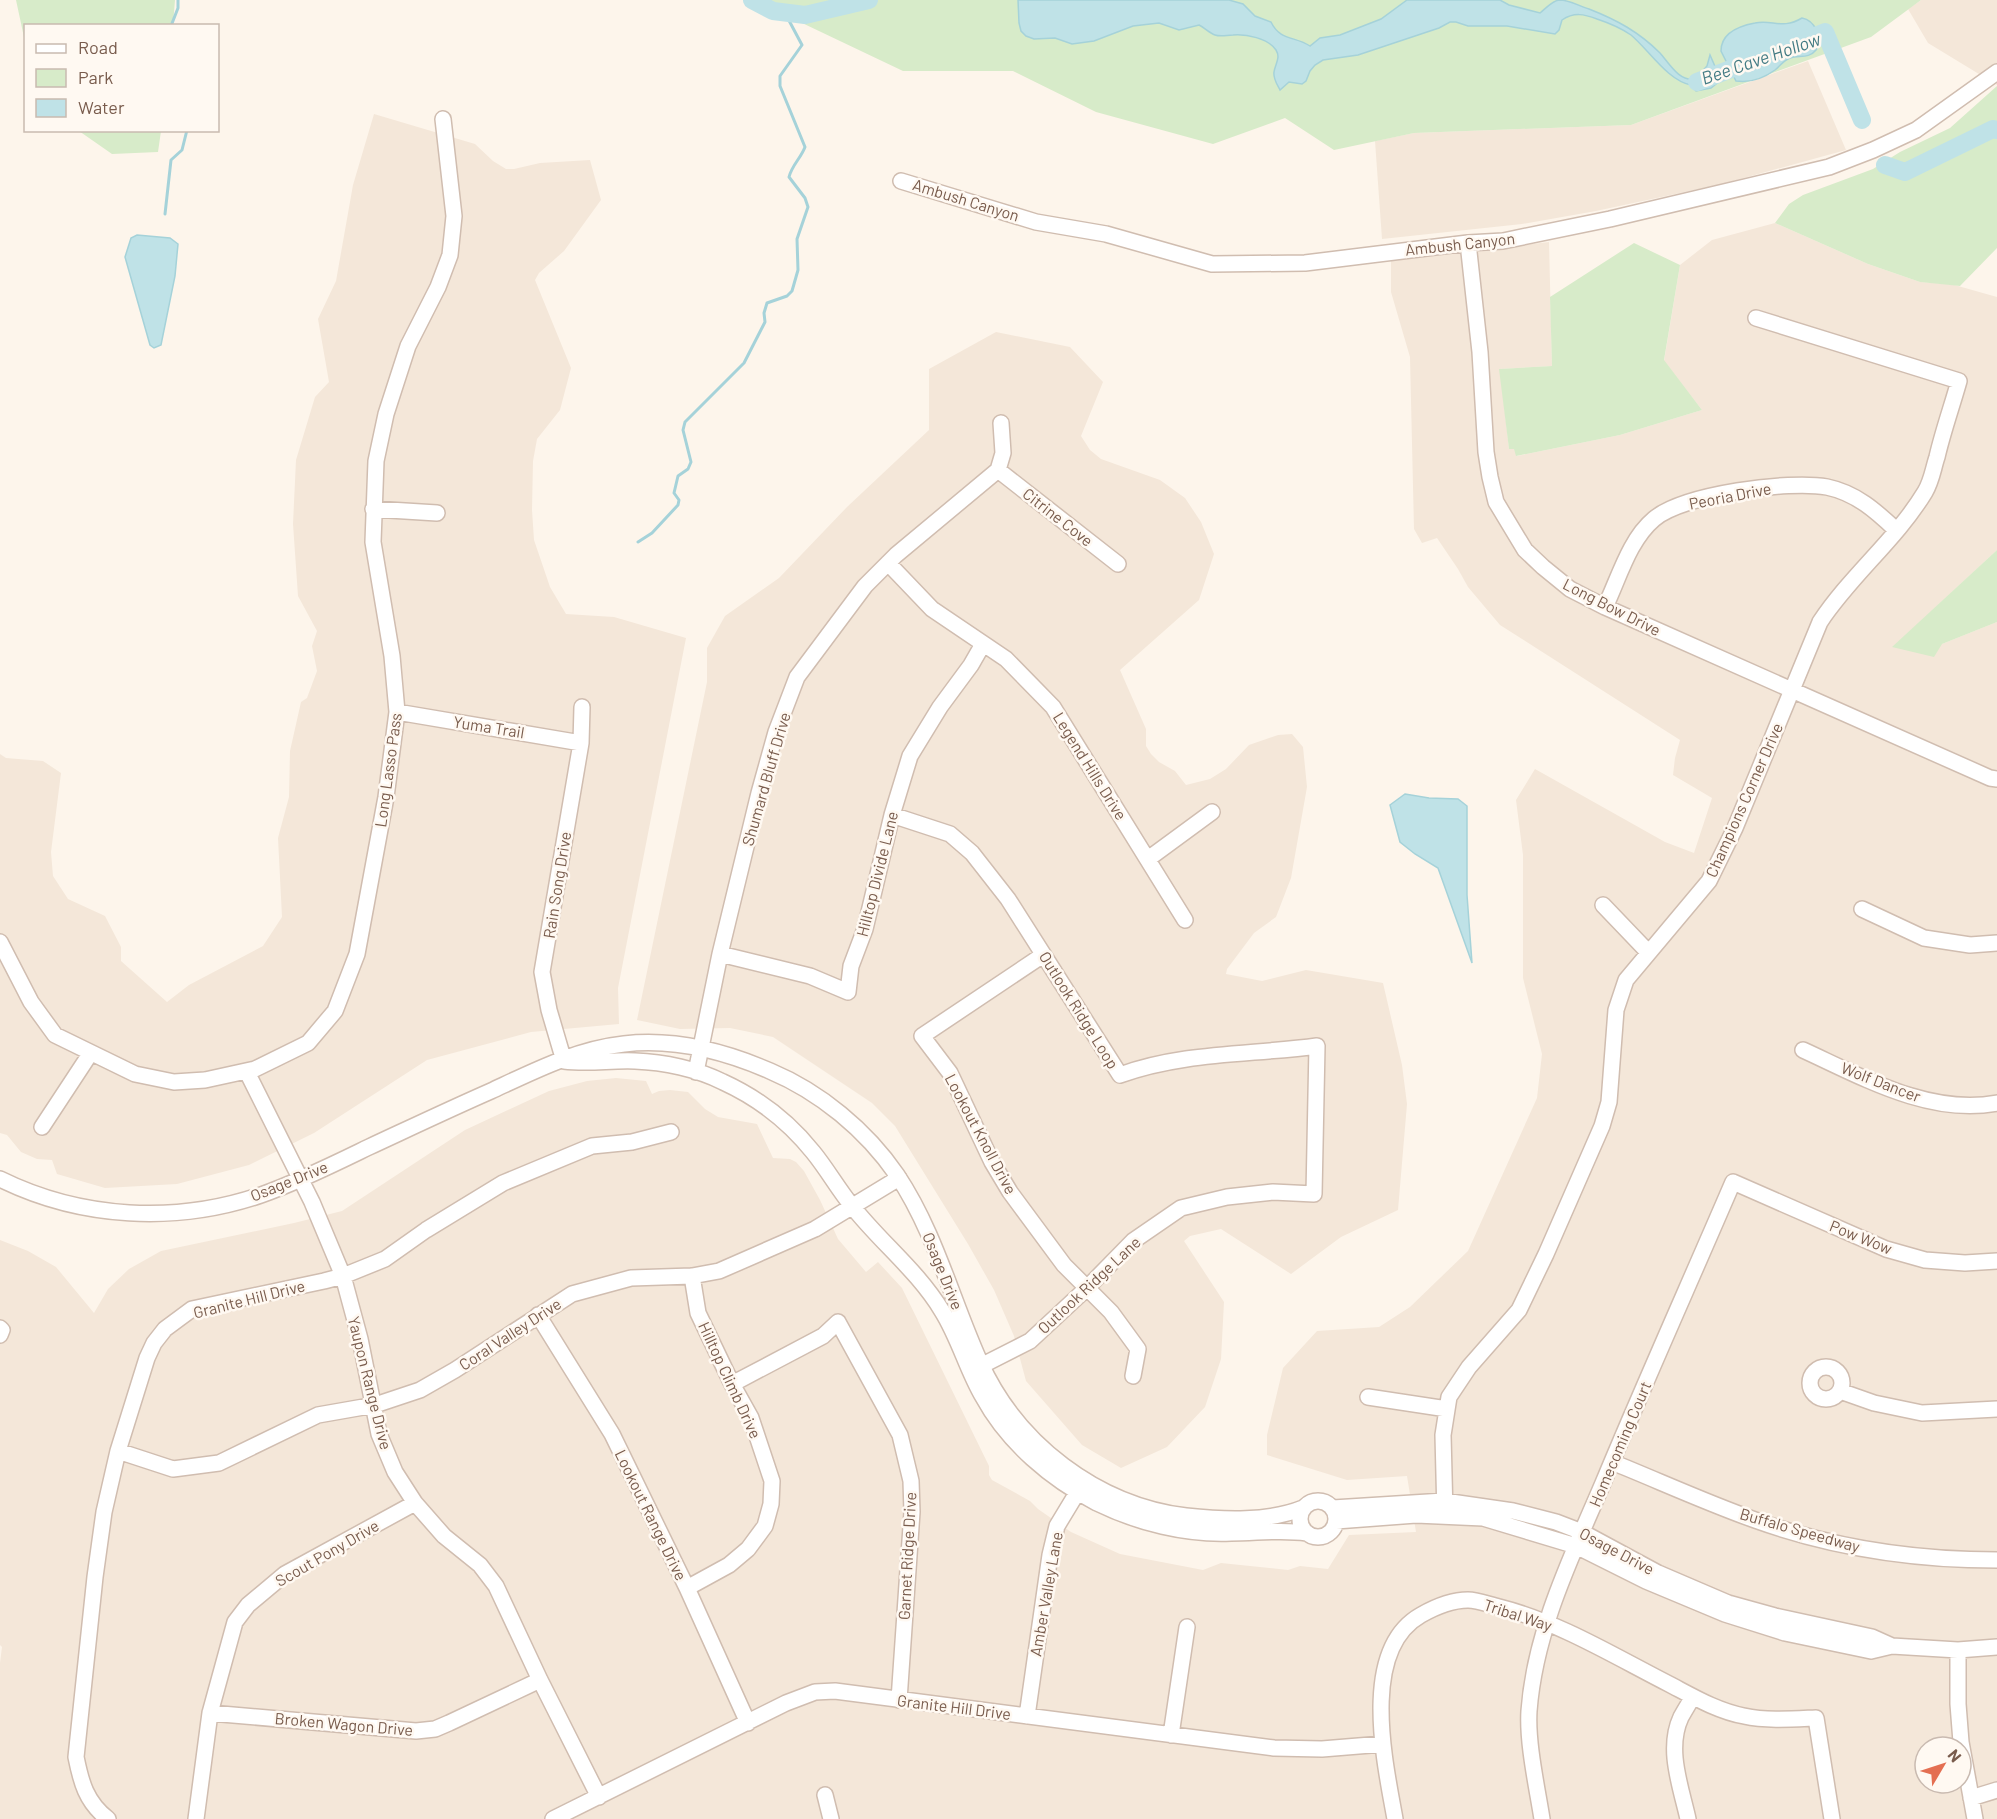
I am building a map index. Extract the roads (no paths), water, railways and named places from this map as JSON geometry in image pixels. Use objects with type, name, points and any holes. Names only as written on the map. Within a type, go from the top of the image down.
[{"type":"street","name":"Ambush Canyon","points":[[902,181],[1036,222],[1106,234],[1212,264],[1305,263],[1468,243],[1503,241],[1599,221],[1828,167],[1873,150],[1916,129],[1997,72]]},
{"type":"street","name":"Long Lasso Pass","points":[[2,952],[55,1035],[135,1074],[174,1082],[206,1080],[247,1072],[308,1043],[335,1011],[357,954],[386,797],[397,712],[393,656],[373,543],[376,461],[386,414],[408,346],[438,287],[450,255],[454,216],[443,119]]},
{"type":"street","name":"Long Bow Drive","points":[[1468,243],[1490,477],[1496,502],[1525,550],[1570,589],[1605,607],[1997,779]]},
{"type":"street","name":"Champions Corner Drive","points":[[1444,1508],[1443,1435],[1449,1397],[1469,1367],[1519,1310],[1602,1126],[1610,1102],[1616,1010],[1626,980],[1708,881],[1735,828],[1821,622],[1837,596],[1896,530],[1926,490],[1933,474],[1959,381],[1756,318]]},
{"type":"street","points":[[998,470],[1003,453],[1001,423]]},
{"type":"street","name":"Shumard Bluff Drive","points":[[696,1072],[720,954],[776,732],[797,677],[865,586],[888,563],[998,470]]},
{"type":"street","name":"Citrine Cove","points":[[998,470],[1118,564]]},
{"type":"street","name":"Peoria Drive","points":[[1605,607],[1636,539],[1654,519],[1687,503],[1718,495],[1780,486],[1827,487],[1871,506],[1896,530]]},
{"type":"street","points":[[373,509],[437,513]]},
{"type":"street","name":"Legend Hills Drive","points":[[888,563],[932,609],[1006,659],[1053,707],[1185,920]]},
{"type":"street","name":"Hilltop Divide Lane","points":[[720,954],[810,975],[848,992],[851,966],[865,929],[892,815],[910,756],[983,644]]},
{"type":"street","name":"Rain Song Drive","points":[[564,1061],[549,1010],[542,972],[580,742],[582,707]]},
{"type":"street","name":"Yuma Trail","points":[[397,712],[580,742]]},
{"type":"street","points":[[1148,859],[1212,812]]},
{"type":"street","name":"Outlook Ridge Loop","points":[[892,815],[950,834],[972,852],[1008,899],[1120,1075],[1148,1065],[1221,1054],[1271,1052],[1317,1046],[1314,1194]]},
{"type":"street","points":[[1603,905],[1648,952]]},
{"type":"street","points":[[1862,909],[1924,938],[1970,945],[1997,943]]},
{"type":"street","name":"Lookout Knoll Drive","points":[[1043,955],[922,1036],[950,1072],[992,1162],[1010,1192],[1047,1244],[1111,1311],[1138,1349],[1133,1376]]},
{"type":"street","name":"Osage Drive","points":[[0,1179],[67,1205],[103,1211],[134,1214],[194,1211],[258,1196],[300,1180],[548,1065],[594,1048],[629,1043],[702,1047],[721,1052],[774,1072],[838,1112],[862,1133],[899,1178],[928,1231],[976,1368],[982,1396],[1010,1437],[1030,1456],[1081,1485],[1124,1515],[1162,1526],[1196,1532],[1288,1530],[1307,1533]]},
{"type":"street","name":"Wolf Dancer","points":[[1803,1050],[1916,1099],[1950,1103],[1997,1103]]},
{"type":"street","points":[[42,1127],[90,1054]]},
{"type":"street","name":"Osage Drive","points":[[564,1061],[579,1063],[635,1061],[696,1072],[723,1081],[777,1114],[813,1152],[852,1206],[919,1277],[976,1368]]},
{"type":"street","name":"Yaupon Range Drive","points":[[247,1072],[312,1202],[342,1276],[360,1339],[379,1434],[394,1472],[415,1503],[444,1536],[480,1565],[496,1586],[598,1797]]},
{"type":"street","name":"Granite Hill Drive","points":[[103,1818],[82,1785],[76,1757],[95,1577],[104,1512],[118,1451],[147,1358],[154,1343],[165,1329],[192,1309],[342,1276],[385,1259],[426,1230],[503,1183],[592,1146],[632,1142],[671,1132]]},
{"type":"street","name":"Coral Valley Drive","points":[[118,1451],[173,1469],[219,1462],[318,1415],[375,1405],[420,1390],[572,1294],[631,1278],[692,1276],[719,1271],[815,1229],[899,1178]]},
{"type":"street","name":"Pow Wow","points":[[1733,1182],[1886,1249],[1925,1260],[1965,1263],[1997,1261]]},
{"type":"street","name":"Homecoming Court","points":[[1542,1819],[1529,1713],[1532,1683],[1546,1621],[1733,1182]]},
{"type":"street","name":"Outlook Ridge Lane","points":[[976,1368],[1029,1341],[1087,1288],[1133,1241],[1182,1208],[1227,1197],[1273,1192],[1314,1194]]},
{"type":"street","name":"Hilltop Climb Drive","points":[[687,1588],[729,1565],[748,1549],[765,1526],[771,1504],[772,1481],[751,1418],[698,1312],[692,1276]]},
{"type":"street","name":"Lookout Range Drive","points":[[538,1315],[612,1434],[687,1588],[748,1723]]},
{"type":"street","name":"Garnet Ridge Drive","points":[[732,1384],[823,1336],[838,1322],[900,1435],[911,1481],[912,1512],[899,1700]]},
{"type":"street","points":[[1840,1391],[1874,1403],[1922,1413],[1997,1409]]},
{"type":"street","points":[[1368,1397],[1447,1409]]},
{"type":"street","name":"Buffalo Speedway","points":[[1612,1462],[1756,1521],[1840,1544],[1902,1556],[1950,1560],[1997,1560]]},
{"type":"street","name":"Osage Drive","points":[[1081,1485],[1142,1507],[1166,1513],[1210,1518],[1244,1518],[1290,1513],[1303,1508]]},
{"type":"street","name":"Amber Valley Lane","points":[[1027,1716],[1050,1555],[1057,1526],[1081,1485]]},
{"type":"street","points":[[1312,1501],[1324,1502],[1334,1515],[1334,1527],[1325,1535],[1319,1536],[1307,1533],[1300,1519],[1303,1508],[1312,1501]]},
{"type":"street","name":"Scout Pony Drive","points":[[196,1819],[210,1713],[235,1622],[248,1605],[285,1574],[415,1503]]},
{"type":"street","name":"Osage Drive","points":[[1334,1515],[1416,1515],[1444,1508],[1514,1511],[1556,1522],[1582,1532],[1658,1573],[1728,1603],[1775,1616],[1872,1637],[1892,1646]]},
{"type":"street","name":"Osage Drive","points":[[1444,1508],[1576,1546],[1646,1581],[1725,1614],[1785,1633],[1871,1651],[1892,1646],[1958,1650],[1997,1647]]},
{"type":"street","name":"Tribal Way","points":[[1395,1819],[1383,1744],[1382,1701],[1384,1675],[1390,1652],[1398,1637],[1415,1618],[1436,1607],[1469,1600],[1509,1609],[1546,1621],[1693,1697],[1743,1716],[1785,1720],[1816,1718],[1832,1819]]},
{"type":"street","points":[[1171,1735],[1187,1627]]},
{"type":"street","points":[[1958,1650],[1959,1723],[1975,1819]]},
{"type":"street","name":"Broken Wagon Drive","points":[[210,1713],[416,1731],[435,1729],[540,1680]]},
{"type":"street","name":"Granite Hill Drive","points":[[553,1819],[786,1703],[815,1692],[836,1691],[1274,1748],[1322,1749],[1383,1744]]},
{"type":"street","points":[[1688,1819],[1676,1767],[1675,1740],[1680,1718],[1693,1697]]},
{"type":"street","points":[[1971,1798],[1997,1790]]},
{"type":"street","points":[[825,1795],[831,1819]]},
{"type":"water","points":[[1018,0],[1229,0],[1243,4],[1255,16],[1271,22],[1283,35],[1310,46],[1320,38],[1340,35],[1381,19],[1407,0],[1500,0],[1509,5],[1540,13],[1554,2],[1563,0],[1599,13],[1627,27],[1660,53],[1684,78],[1695,79],[1707,66],[1710,55],[1721,80],[1711,88],[1696,91],[1691,85],[1674,78],[1627,32],[1606,22],[1579,15],[1562,20],[1555,34],[1507,26],[1468,26],[1450,22],[1439,28],[1358,55],[1323,60],[1315,65],[1302,84],[1289,82],[1280,90],[1274,75],[1277,53],[1268,42],[1250,36],[1217,36],[1199,25],[1179,30],[1159,23],[1133,26],[1094,41],[1072,44],[1055,38],[1034,39],[1021,31]]},
{"type":"water","points":[[1802,18],[1811,22],[1819,36],[1818,46],[1813,53],[1788,59],[1762,78],[1752,81],[1736,81],[1721,51],[1724,39],[1732,31],[1749,24],[1761,22],[1783,24]]},
{"type":"water","points":[[137,235],[170,238],[178,244],[175,276],[161,345],[154,348],[150,345],[125,257],[131,238]]},
{"type":"water","points":[[1405,794],[1458,799],[1467,806],[1467,895],[1472,963],[1438,868],[1400,842],[1390,805]]},
{"type":"waterway","points":[[172,24],[178,8],[178,0]]},
{"type":"waterway","name":"Bee Cave Hollow","points":[[752,0],[773,11],[805,15],[869,0]]},
{"type":"waterway","points":[[638,542],[652,533],[678,505],[679,500],[674,493],[678,476],[688,469],[691,462],[683,430],[685,422],[744,363],[765,322],[764,313],[767,303],[787,296],[792,291],[798,270],[797,239],[808,207],[805,198],[789,177],[805,147],[780,86],[780,76],[802,45],[785,13]]},
{"type":"waterway","name":"Bee Cave Hollow","points":[[1795,44],[1825,32],[1862,120]]},
{"type":"waterway","name":"Bee Cave Hollow","points":[[1697,82],[1752,61]]},
{"type":"waterway","name":"Bee Cave Hollow","points":[[1885,165],[1905,172],[1993,129],[1997,130]]},
{"type":"waterway","points":[[165,214],[171,160],[182,150],[186,132]]}]
